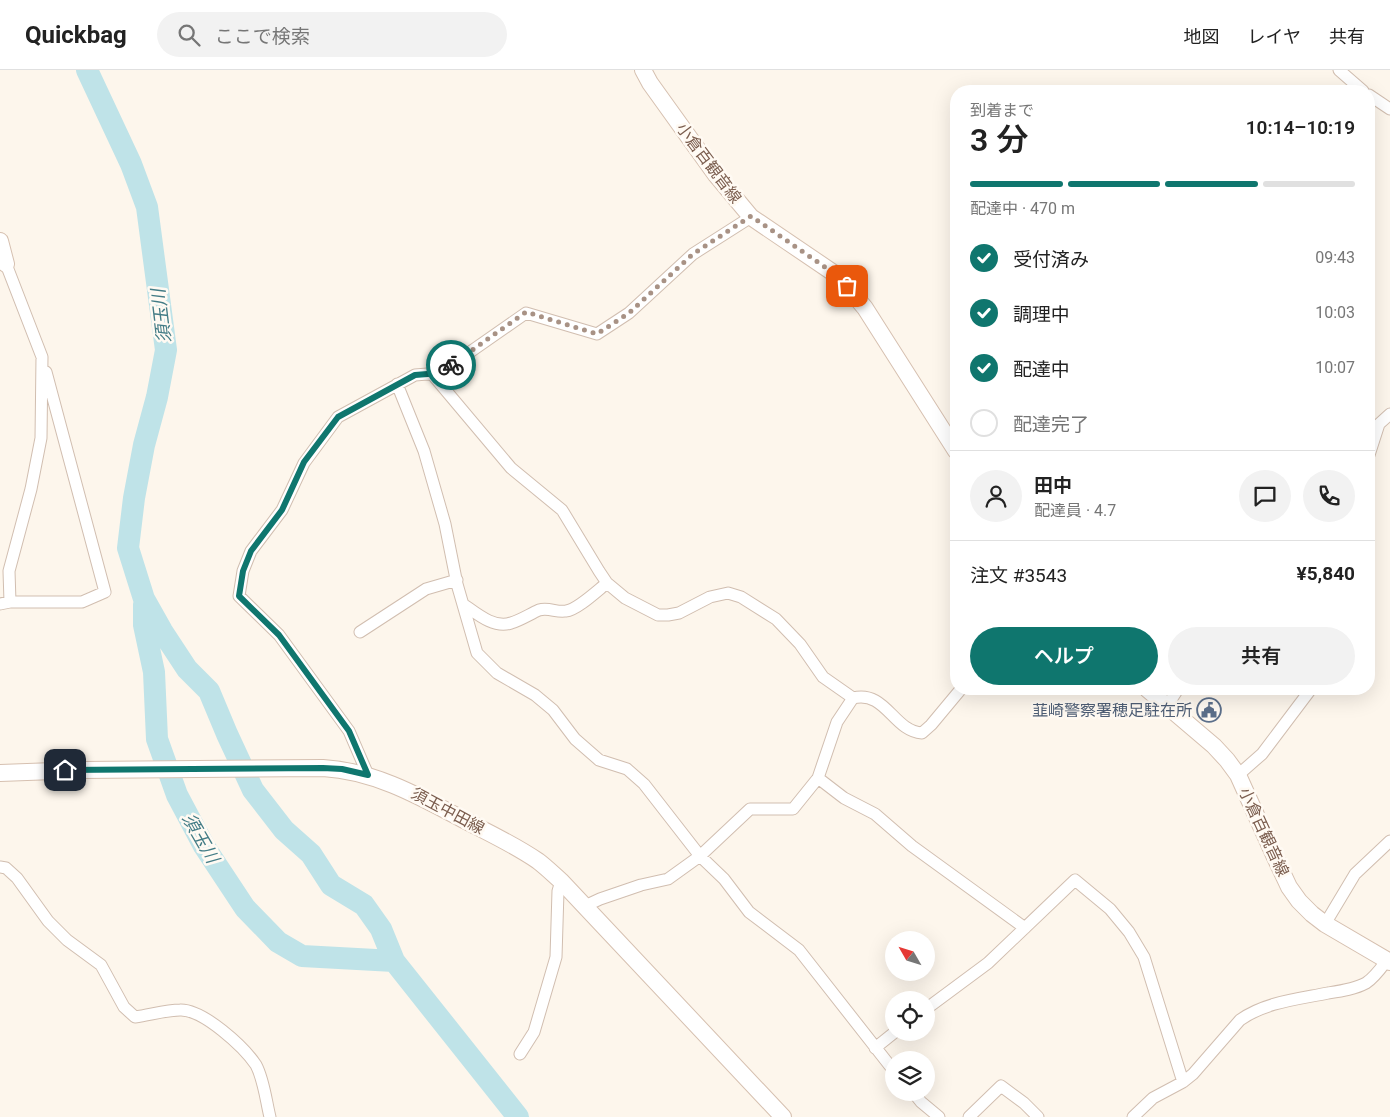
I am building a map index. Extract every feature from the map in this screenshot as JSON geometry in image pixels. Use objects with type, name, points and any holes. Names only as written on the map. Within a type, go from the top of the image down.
[{"type":"main road","name":"小倉百観音線","points":[[643,70],[706,162],[751,216],[838,276],[865,308],[950,442]]},
{"type":"main road","points":[[0,240],[3,264]]},
{"type":"main road","name":"小倉百観音線","points":[[1154,695],[1214,746],[1238,775],[1289,886],[1299,901],[1325,924],[1388,961]]},
{"type":"main road","name":"須玉中田線","points":[[0,773],[81,770],[323,768],[342,769],[368,775],[405,789],[538,861],[585,906],[783,1117]]},
{"type":"street","points":[[1339,70],[1356,85]]},
{"type":"street","points":[[1375,99],[1390,109]]},
{"type":"street","points":[[368,775],[349,731],[279,635],[239,596],[243,571],[251,551],[282,510],[304,462],[338,417],[415,375],[440,373],[526,312],[597,334],[629,313],[693,254],[751,216]]},
{"type":"street","points":[[3,264],[42,357],[105,592],[82,602],[5,603],[9,570],[31,489],[41,438],[42,357]]},
{"type":"street","points":[[432,374],[511,468],[562,510],[608,583],[625,598],[658,615],[680,612],[710,597],[728,593],[741,597],[776,618],[800,644],[823,677],[854,698]]},
{"type":"street","points":[[397,384],[424,451],[445,524],[456,580],[477,653],[497,673],[535,695],[553,710],[575,739],[599,760],[627,769],[634,774],[644,784],[700,856],[724,879],[749,912],[798,950],[885,1060]]},
{"type":"street","points":[[1375,436],[1379,424],[1390,414]]},
{"type":"street","points":[[360,632],[426,589],[456,580]]},
{"type":"street","points":[[463,604],[494,623],[509,624],[541,609],[565,612],[573,609],[608,583]]},
{"type":"street","points":[[585,906],[616,894],[668,879],[700,856],[750,809],[793,809],[818,778],[837,722],[854,698],[864,695],[876,700],[911,732],[922,732],[931,725],[956,695]]},
{"type":"street","points":[[1167,706],[1174,695]]},
{"type":"street","points":[[1238,775],[1262,754],[1306,695]]},
{"type":"street","points":[[818,778],[844,798],[875,814],[912,846],[1025,928]]},
{"type":"street","points":[[1325,924],[1355,874],[1390,841]]},
{"type":"street","points":[[0,867],[6,868],[17,878],[48,921],[67,940],[101,964],[124,1007],[135,1017],[180,1010],[195,1012],[211,1020],[256,1065],[270,1117]]},
{"type":"street","points":[[935,1002],[988,964],[1076,880],[1110,909],[1130,932],[1144,958],[1183,1082]]},
{"type":"street","points":[[520,1054],[534,1032],[556,957],[558,891],[561,881]]},
{"type":"street","points":[[1133,1117],[1154,1098],[1183,1082],[1193,1074],[1240,1020],[1248,1014],[1268,1006],[1345,990],[1364,984],[1388,961]]},
{"type":"street","points":[[875,1048],[885,1040]]},
{"type":"street","points":[[969,1117],[1001,1086],[1024,1103],[1038,1117]]},
{"type":"street","points":[[920,1101],[939,1117]]},
{"type":"waterway","name":"須玉川","points":[[87,70],[131,164],[147,207],[166,350],[157,397],[144,445],[134,498],[128,548],[144,599],[187,669],[209,691],[253,790],[284,830],[311,854],[331,885],[364,905],[381,929],[394,961],[518,1117]]},
{"type":"waterway","name":"須玉川","points":[[144,605],[144,625],[154,672],[157,739],[177,795],[204,846],[245,908],[278,942],[302,956],[394,961]]},
{"type":"way so far","points":[[451,365],[526,312],[597,334],[629,313],[693,254],[751,216],[838,276],[847,286]]},
{"type":"place","name":"韮崎警察署穂足駐在所","points":[[1209,710]]},
{"type":"route","points":[[65,770],[323,768],[342,769],[368,775],[349,731],[279,635],[239,596],[243,571],[251,551],[282,510],[304,462],[338,417],[415,375],[440,373],[451,365]]}]
